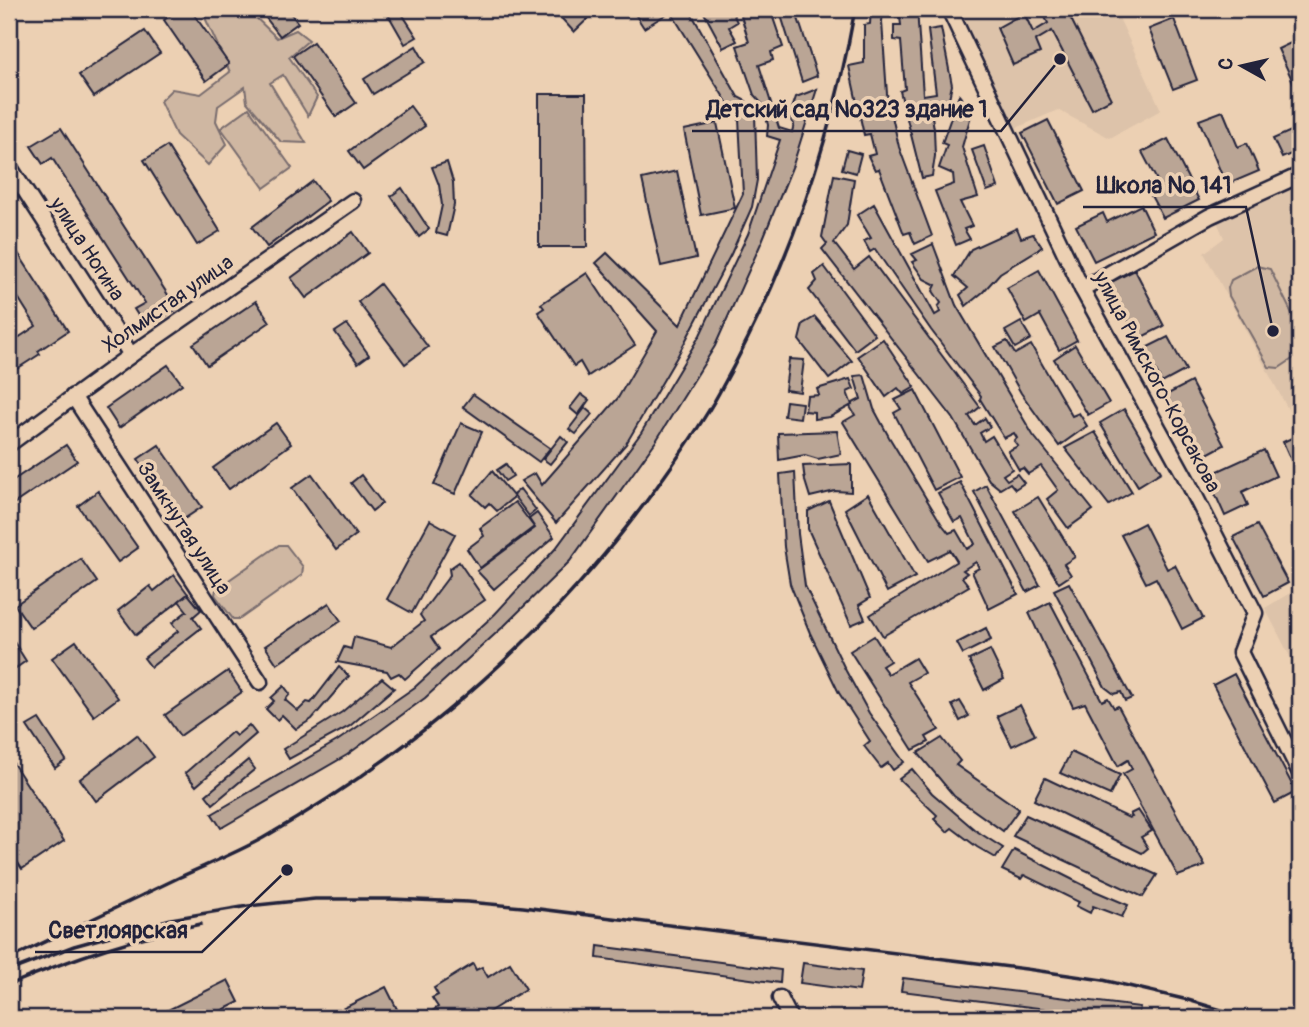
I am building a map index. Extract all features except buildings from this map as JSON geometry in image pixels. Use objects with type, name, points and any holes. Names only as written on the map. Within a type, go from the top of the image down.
[{"type":"street","name":"улица Римского-Корсакова","points":[[949,9],[1082,289],[1188,482],[1255,613],[1240,652],[1300,773]]},
{"type":"street","name":"улица Ногина","points":[[9,166],[131,355]]},
{"type":"street","points":[[1082,289],[1210,216],[1300,175]]},
{"type":"street","name":"Холмистая улица","points":[[9,444],[131,355],[353,201]]},
{"type":"street","name":"Замкнутая улица","points":[[73,396],[260,682]]},
{"type":"street","points":[[780,998],[790,1018]]},
{"type":"shaded area","points":[[201,9],[247,9],[277,38],[296,30],[309,40],[289,57],[317,97],[308,116],[283,75],[270,83],[306,143],[281,142],[247,102],[245,87],[218,106],[216,121],[227,144],[208,165],[176,135],[160,101],[172,89],[201,94],[230,72]]},
{"type":"shaded area","points":[[960,9],[1115,9],[1161,110],[1110,138],[1058,110],[1014,129]]},
{"type":"shaded area","points":[[249,108],[292,168],[264,188],[221,128]]},
{"type":"shaded area","points":[[1300,181],[1300,409],[1290,413],[1204,253],[1224,238],[1216,219]]},
{"type":"shaded area","points":[[1257,266],[1270,269],[1300,330],[1300,354],[1279,368],[1269,367],[1229,296],[1231,280]]},
{"type":"shaded area","points":[[279,545],[286,545],[303,567],[302,575],[240,619],[233,619],[215,595],[216,589]]},
{"type":"shaded area","points":[[1300,587],[1300,676],[1265,608]]},
{"type":"railway","points":[[9,959],[242,849],[320,803],[375,766],[479,684],[527,639],[572,591],[615,541],[681,453],[712,405],[743,348],[765,302],[803,207],[833,109],[855,9]]},
{"type":"railway","points":[[9,971],[74,946],[171,919],[248,906],[315,899],[391,899],[523,907],[1026,969],[1103,980],[1188,1000],[1248,1018]]},
{"type":"railway","points":[[9,985],[103,950],[201,924]]},
{"type":"place","name":"Детский сад №323 здание 1","points":[[1060,59]]},
{"type":"place","name":"Школа № 141","points":[[1273,331]]},
{"type":"place","name":"Светлоярская","points":[[287,870]]}]
